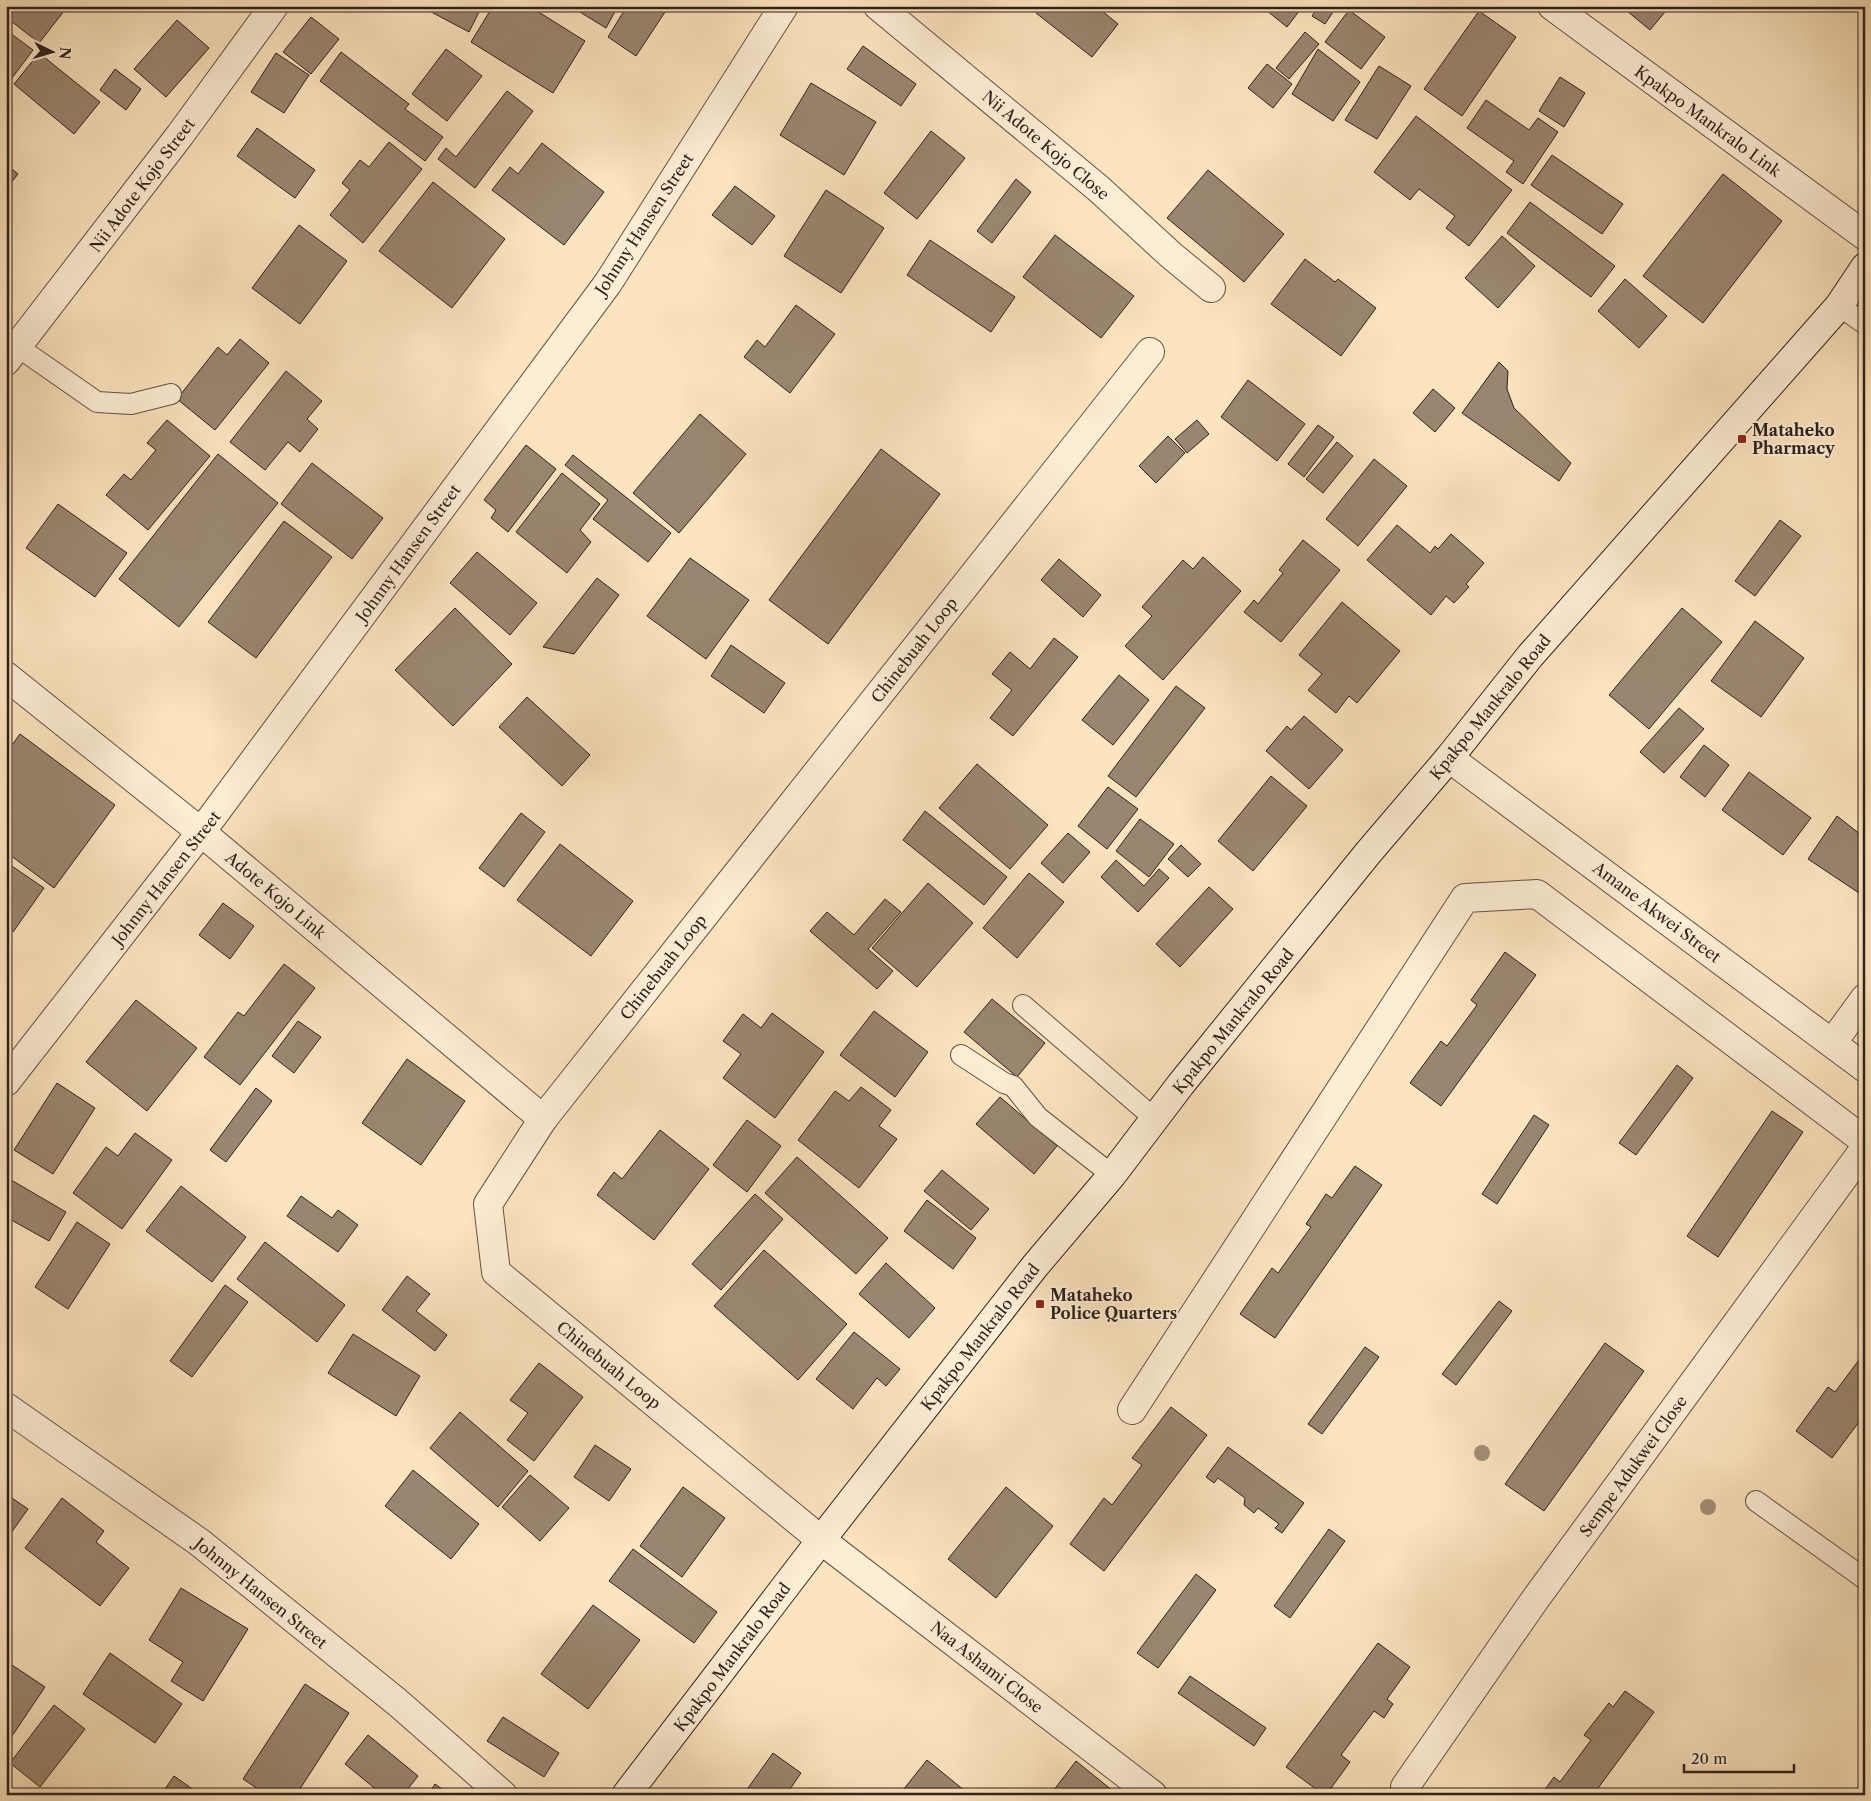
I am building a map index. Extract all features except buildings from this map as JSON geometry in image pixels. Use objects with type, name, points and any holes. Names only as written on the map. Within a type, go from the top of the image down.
[{"type":"street","name":"Nii Adote Kojo Street","points":[[12,354],[180,135],[274,6]]},
{"type":"street","name":"Johnny Hansen Street","points":[[6,1082],[202,832],[608,283],[784,6]]},
{"type":"street","name":"Nii Adote Kojo Close","points":[[878,6],[1099,189],[1172,256],[1211,288]]},
{"type":"street","name":"Kpakpo Mankralo Link","points":[[1552,6],[1865,236]]},
{"type":"street","name":"Kpakpo Mankralo Road","points":[[626,1795],[821,1540],[1035,1266],[1112,1176],[1155,1119],[1368,853],[1449,758],[1530,656],[1839,306],[1865,267]]},
{"type":"street","name":"Chinebuah Loop","points":[[821,1540],[496,1272],[488,1204],[543,1119],[1150,352]]},
{"type":"street","name":"Adote Kojo Link","points":[[6,676],[202,832],[543,1119]]},
{"type":"street","name":"Amane Akwei Street","points":[[1449,758],[1833,1042],[1865,1068]]},
{"type":"street","points":[[1132,1410],[1465,898],[1537,894],[1865,1141]]},
{"type":"street","points":[[1833,1042],[1865,998]]},
{"type":"street","name":"Sempe Adukwei Close","points":[[1405,1788],[1534,1602],[1865,1148]]},
{"type":"street","name":"Johnny Hansen Street","points":[[6,1407],[199,1542],[397,1702],[503,1795]]},
{"type":"street","name":"Naa Ashami Close","points":[[821,1540],[1153,1795]]},
{"type":"lane","points":[[1839,306],[1865,324]]},
{"type":"lane","points":[[12,354],[97,402],[131,404],[171,394]]},
{"type":"lane","points":[[1023,1005],[1155,1119]]},
{"type":"lane","points":[[961,1055],[1004,1083],[1013,1086],[1038,1117],[1112,1176]]},
{"type":"lane","points":[[1756,1501],[1865,1578]]},
{"type":"place","name":"Mataheko Pharmacy","points":[[1742,439]]},
{"type":"place","name":"Mataheko Police Quarters","points":[[1040,1304]]}]
